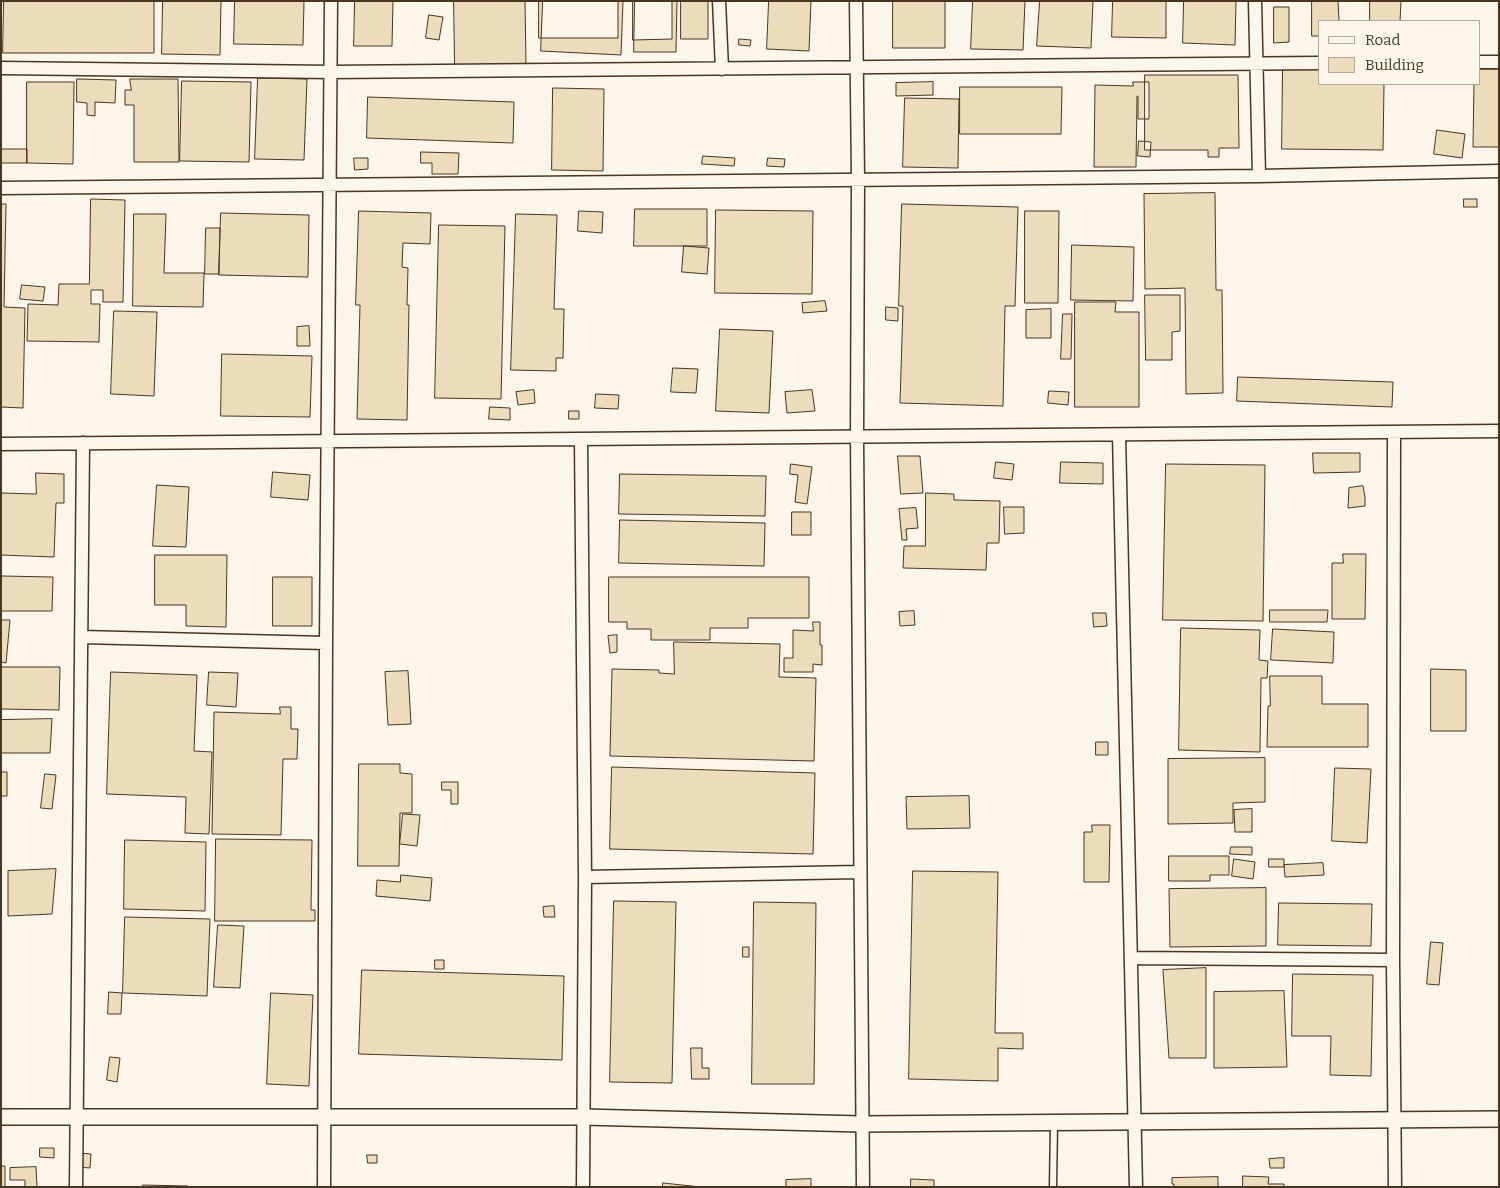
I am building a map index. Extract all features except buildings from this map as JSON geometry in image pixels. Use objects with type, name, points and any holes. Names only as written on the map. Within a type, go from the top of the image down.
[{"type":"street","points":[[324,1187],[331,1]]},
{"type":"street","points":[[719,1],[722,70]]},
{"type":"street","points":[[856,1],[859,872],[863,1187]]},
{"type":"street","points":[[1256,1],[1259,176]]},
{"type":"street","points":[[1480,62],[1499,62]]},
{"type":"street","points":[[1,68],[331,72],[722,70],[1318,63]]},
{"type":"street","points":[[1,188],[1259,176],[1499,171]]},
{"type":"street","points":[[1,444],[1499,431]]},
{"type":"street","points":[[1394,432],[1393,960],[1395,1187]]},
{"type":"street","points":[[1120,434],[1136,1187]]},
{"type":"street","points":[[580,439],[585,877],[583,1187]]},
{"type":"street","points":[[76,1187],[83,443]]},
{"type":"street","points":[[81,637],[326,643]]},
{"type":"street","points":[[585,877],[859,872]]},
{"type":"street","points":[[1131,958],[1393,960]]},
{"type":"street","points":[[1,1117],[583,1117],[861,1124],[1499,1119]]},
{"type":"lane","points":[[1053,1187],[1054,1122]]}]
